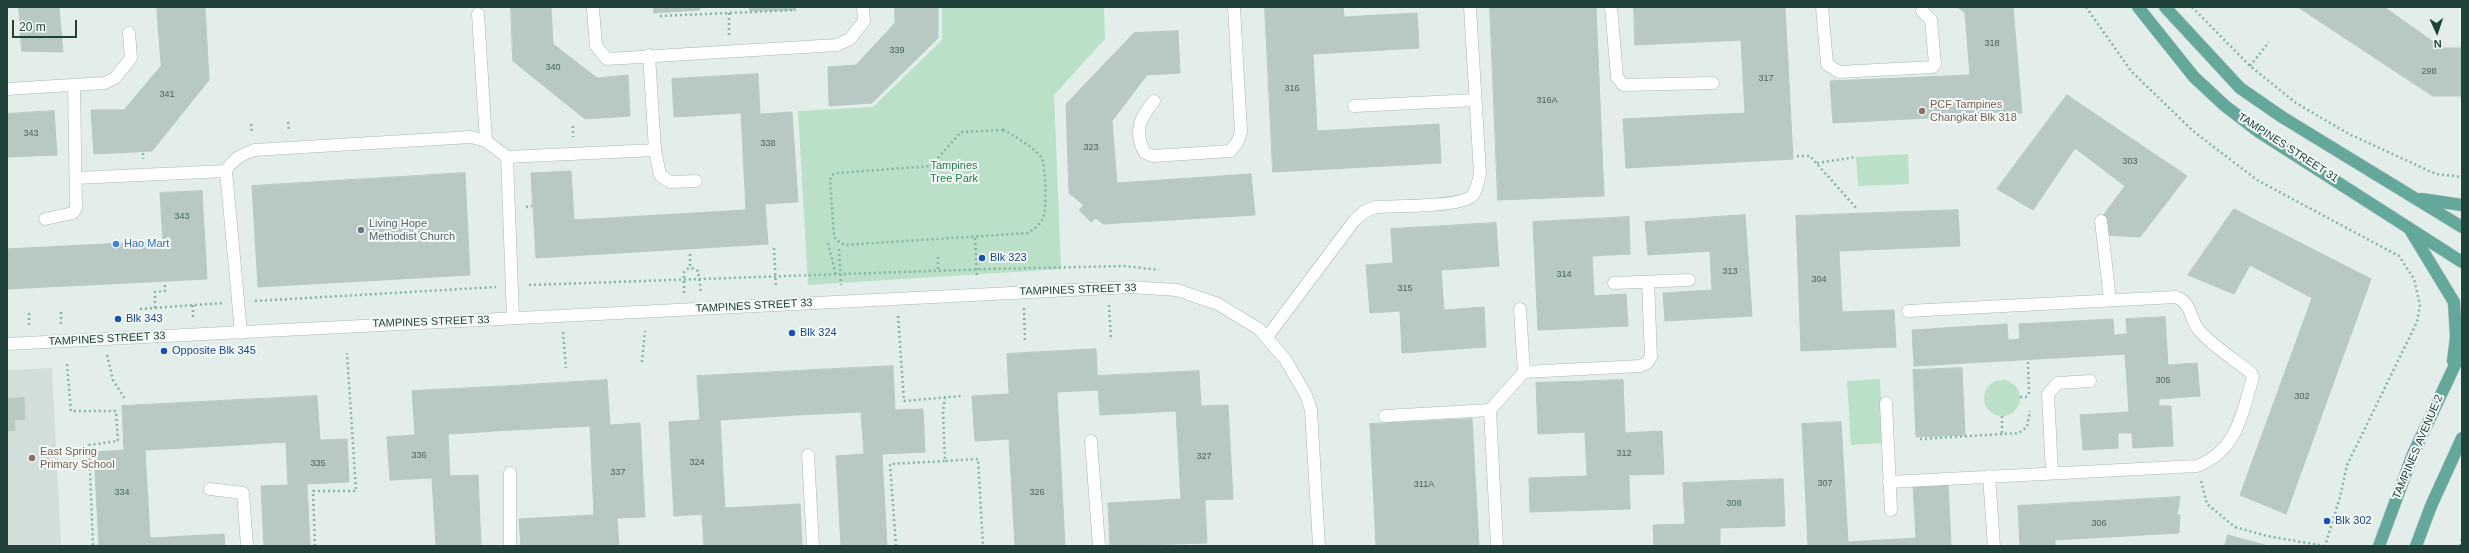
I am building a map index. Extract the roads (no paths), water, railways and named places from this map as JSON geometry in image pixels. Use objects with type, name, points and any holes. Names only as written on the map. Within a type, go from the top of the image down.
[{"type":"main road","name":"TAMPINES STREET 31","points":[[2138,7],[2194,77],[2224,105],[2259,132],[2407,225],[2462,262]]},
{"type":"main road","name":"TAMPINES STREET 31","points":[[2165,7],[2240,88],[2282,117],[2462,227]]},
{"type":"main road","points":[[2416,198],[2462,205]]},
{"type":"main road","points":[[2407,225],[2454,302],[2456,337],[2452,369]]},
{"type":"main road","name":"TAMPINES AVENUE 2","points":[[2379,546],[2413,454],[2462,350]]},
{"type":"main road","points":[[2416,546],[2431,506],[2462,438]]},
{"type":"street","points":[[593,9],[596,46],[601,54],[607,58],[837,45],[850,39],[864,21],[863,7]]},
{"type":"street","points":[[1154,101],[1144,112],[1139,126],[1138,135],[1144,153],[1153,156],[1230,151],[1238,143],[1240,132],[1234,7]]},
{"type":"street","points":[[1267,336],[1354,221],[1365,211],[1376,208],[1456,202],[1472,196],[1477,188],[1480,174],[1470,7]]},
{"type":"street","points":[[1611,7],[1617,77],[1623,85],[1713,83]]},
{"type":"street","points":[[1822,7],[1827,64],[1839,72],[1933,67],[1935,64],[1931,20],[1922,11]]},
{"type":"street","points":[[478,14],[486,141]]},
{"type":"street","points":[[7,89],[104,83],[115,78],[130,58],[129,33]]},
{"type":"street","points":[[649,55],[655,150],[660,175],[670,182],[696,181]]},
{"type":"street","points":[[45,219],[73,213],[76,208],[74,85]]},
{"type":"street","points":[[1354,106],[1475,100]]},
{"type":"street","points":[[241,333],[226,171],[231,162],[254,150],[471,137],[486,141],[507,157],[655,150]]},
{"type":"street","points":[[507,157],[513,318]]},
{"type":"street","points":[[76,178],[226,171]]},
{"type":"street","points":[[2101,221],[2110,300]]},
{"type":"street","points":[[1614,284],[1689,280]]},
{"type":"street","points":[[1497,546],[1490,410],[1524,372],[1640,366],[1647,363],[1651,357],[1648,282]]},
{"type":"street","name":"TAMPINES STREET 33","points":[[7,344],[241,333],[382,323],[562,316],[978,294],[1130,287],[1177,290],[1218,304],[1259,328],[1267,336],[1296,374],[1311,410],[1319,546]]},
{"type":"street","points":[[1890,482],[2052,472],[2197,466],[2212,460],[2225,449],[2242,415],[2253,374],[2206,338],[2197,328],[2186,302],[2176,297],[1908,311]]},
{"type":"street","points":[[1520,310],[1524,372]]},
{"type":"street","points":[[2052,472],[2048,394],[2058,383],[2090,381]]},
{"type":"street","points":[[1886,403],[1891,510]]},
{"type":"street","points":[[1385,416],[1490,410]]},
{"type":"street","points":[[1091,441],[1099,546]]},
{"type":"street","points":[[808,455],[813,546]]},
{"type":"street","points":[[510,473],[510,546]]},
{"type":"street","points":[[1989,476],[1994,546]]},
{"type":"street","points":[[210,489],[243,493],[247,546]]},
{"type":"place","name":"PCF Tampines Changkat Blk 318","points":[[1922,111]]},
{"type":"place","name":"Living Hope Methodist Church","points":[[361,230]]},
{"type":"place","name":"Hao Mart","points":[[116,244]]},
{"type":"place","name":"Blk 323","points":[[982,258]]},
{"type":"place","name":"Blk 343","points":[[118,319]]},
{"type":"place","name":"Blk 324","points":[[792,333]]},
{"type":"place","name":"Opposite Blk 345","points":[[164,351]]},
{"type":"place","name":"East Spring Primary School","points":[[32,458]]},
{"type":"place","name":"Blk 302","points":[[2327,521]]},
{"type":"park label","name":"Tampines Tree Park","points":[[954,172]]}]
